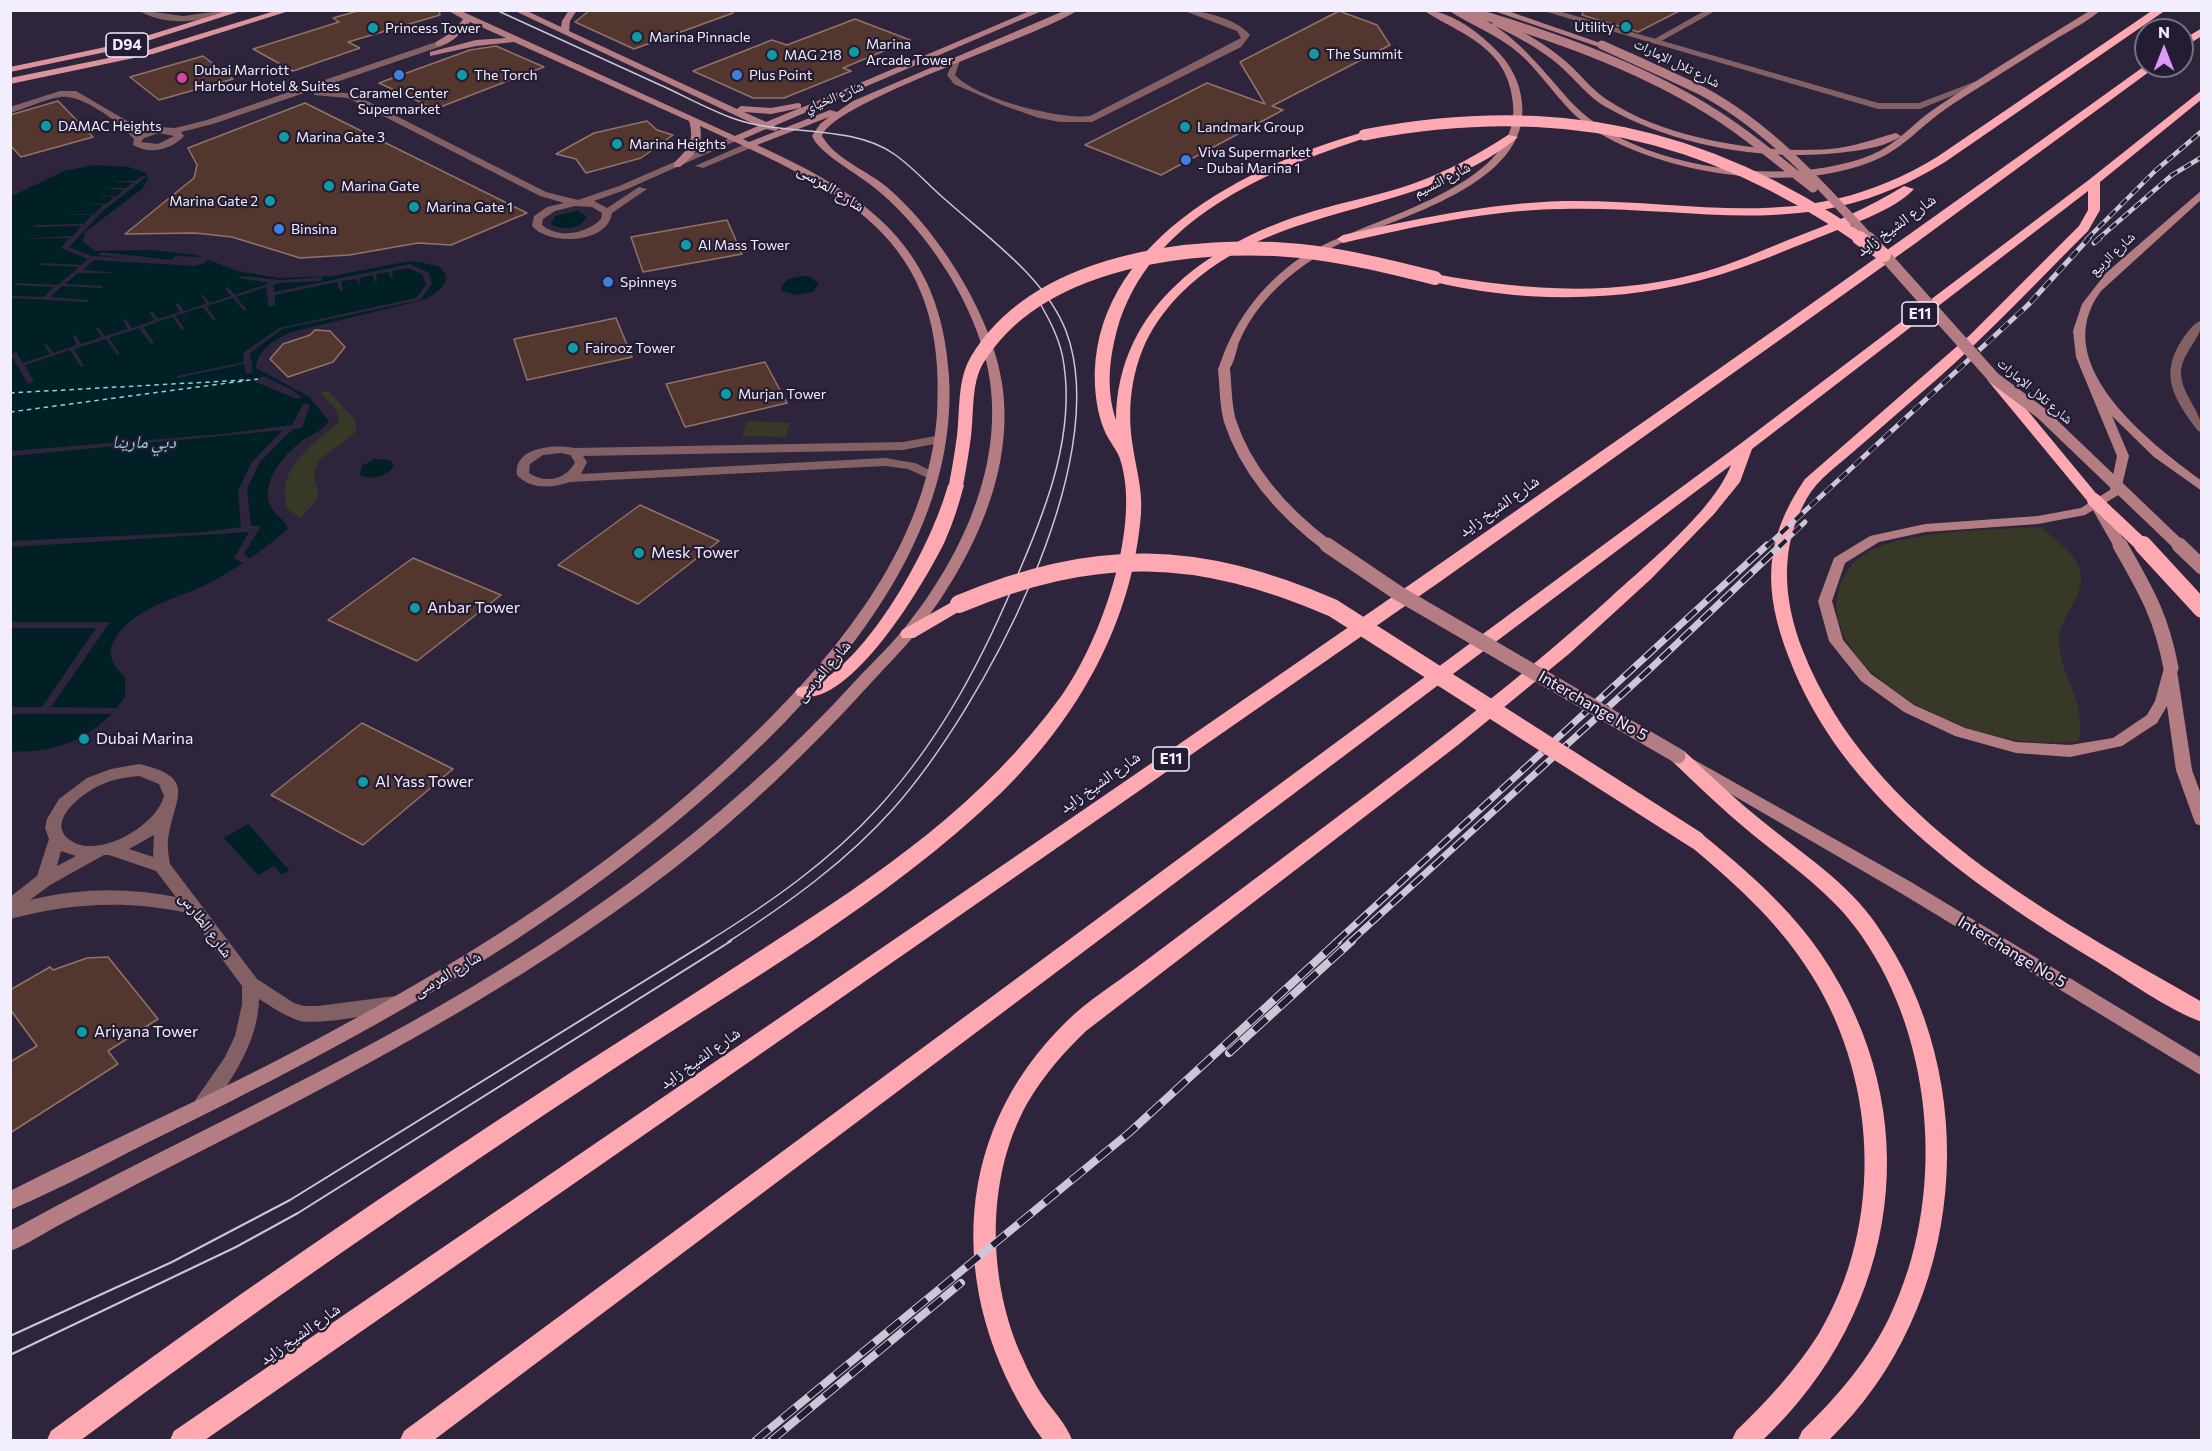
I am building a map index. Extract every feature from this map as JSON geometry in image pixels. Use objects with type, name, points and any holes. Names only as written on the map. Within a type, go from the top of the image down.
[{"type":"highway","points":[[2119,35],[2125,24],[2139,10]]},
{"type":"highway","points":[[1343,239],[1445,216],[1506,207],[1570,205],[1714,214],[1799,210],[1870,195],[1940,160],[2119,35],[2161,10]]},
{"type":"highway","name":"شارع الشيخ زايد","points":[[183,1440],[1435,577],[1910,242],[2136,78]]},
{"type":"highway","name":"E11","points":[[413,1440],[1745,447],[2094,181],[2202,93]]},
{"type":"highway","points":[[1129,461],[1118,444],[1105,409],[1103,368],[1114,315],[1138,272],[1175,231],[1228,192],[1292,160],[1364,135],[1421,124],[1505,120],[1571,124],[1637,136],[1701,153],[1761,178],[1818,209],[1884,255]]},
{"type":"highway","points":[[60,1440],[235,1312],[351,1231],[855,900],[929,847],[964,817],[1023,758],[1047,729],[1081,680],[1101,641],[1122,586],[1130,550],[1134,508],[1123,416],[1124,395],[1132,357],[1153,318],[1185,284],[1234,249],[1274,230],[1317,214],[1429,183],[1472,163],[1512,137]]},
{"type":"highway","points":[[804,692],[827,686],[843,673],[900,602],[936,542],[956,485],[968,389],[977,361],[996,334],[1023,309],[1076,280],[1139,260],[1185,252],[1234,249],[1282,250],[1331,255],[1492,288],[1551,294],[1618,292],[1681,281],[1737,265],[1867,213],[1919,182],[1940,160]]},
{"type":"highway","points":[[2094,181],[2094,210],[2084,228],[1976,338],[1822,468],[1810,482],[1791,512],[1782,537],[1778,565],[1780,602],[1794,655],[1824,712],[1858,759],[1910,815],[1957,857],[2035,913],[2202,1013]]},
{"type":"highway","points":[[1994,378],[2094,500],[2129,530],[2202,609]]},
{"type":"highway","points":[[1059,1440],[1032,1405],[1013,1369],[988,1291],[984,1251],[984,1212],[989,1175],[1004,1129],[1032,1076],[1053,1049],[1078,1024],[1452,740],[1607,611],[1722,496],[1739,466],[1745,447]]},
{"type":"highway","points":[[908,633],[959,604],[1031,576],[1110,562],[1191,563],[1245,572],[1282,585],[1354,621],[1678,827],[1718,856],[1772,906],[1816,964],[1851,1028],[1870,1088],[1878,1160],[1866,1250],[1841,1321],[1821,1355],[1798,1387],[1744,1440]]},
{"type":"highway","points":[[1678,756],[1728,803],[1820,877],[1846,902],[1887,959],[1914,1021],[1933,1101],[1935,1185],[1930,1228],[1910,1299],[1887,1348],[1862,1385],[1833,1420],[1811,1440]]},
{"type":"main road","name":"D94","points":[[10,70],[123,46],[240,10]]},
{"type":"main road","name":"شارع المرسى","points":[[10,1201],[321,1046],[520,931],[625,858],[713,785],[804,692],[854,636],[897,568],[922,509],[941,439],[944,378],[941,350],[929,300],[910,259],[889,231],[844,192],[750,145],[451,10]]},
{"type":"main road","points":[[517,10],[781,133]]},
{"type":"main road","points":[[565,32],[566,21],[573,10]]},
{"type":"main road","name":"شارع الخياي","points":[[735,139],[1040,10]]},
{"type":"main road","name":"شارع الخياي","points":[[750,145],[864,100],[1074,10]]},
{"type":"main road","name":"شارع النسيم","points":[[1343,239],[1470,183],[1492,166],[1512,137],[1520,104],[1509,71],[1492,49],[1474,35],[1427,10]]},
{"type":"main road","points":[[1452,10],[1494,31],[1522,51],[1558,95],[1581,117],[1622,141],[1664,157],[1729,170],[1779,173],[1826,170],[1863,161],[1902,141],[1977,84],[2097,10]]},
{"type":"main road","points":[[1468,10],[1545,49],[1565,65],[1588,90],[1614,108],[1650,125],[1690,138],[1764,150],[1828,150],[1882,142],[1923,123]]},
{"type":"main road","points":[[1468,10],[1576,47],[1668,87],[1737,128],[1843,209],[1884,255]]},
{"type":"main road","name":"شارع تلال الإمارات","points":[[1495,10],[1602,45],[1686,82],[1736,112],[1794,159],[1843,209]]},
{"type":"main road","name":"D94","points":[[10,81],[150,52],[288,11]]},
{"type":"main road","points":[[439,44],[457,33],[468,18]]},
{"type":"main road","points":[[433,54],[476,44],[515,40]]},
{"type":"main road","points":[[725,106],[753,110],[789,108],[845,88],[877,80]]},
{"type":"main road","name":"شارع المرسى","points":[[10,1242],[416,1028],[530,961],[584,925],[644,882],[754,793],[830,719],[908,633],[954,565],[985,496],[995,462],[999,393],[992,353],[977,316],[939,254],[902,207],[872,180],[824,149],[818,141],[818,133],[823,125],[864,100]]},
{"type":"main road","points":[[677,165],[697,144],[698,135],[693,120]]},
{"type":"main road","name":"شارع الربيع","points":[[2202,194],[2098,286],[2085,306],[2080,330],[2082,356],[2093,385],[2114,412],[2143,441],[2202,487]]},
{"type":"main road","name":"Interchange No 5","points":[[1343,239],[1291,269],[1264,294],[1239,329],[1224,369],[1226,406],[1238,445],[1263,484],[1300,524],[1377,579],[1915,893],[2202,1068]]},
{"type":"main road","name":"شارع تلال الإمارات","points":[[1884,255],[1994,378],[2048,419],[2202,567]]},
{"type":"main road","points":[[2093,385],[2123,456],[2125,468],[2123,480],[2109,499],[2089,510],[2063,516],[1907,530],[1877,538],[1852,550],[1831,574],[1826,588],[1825,604],[1828,620],[1836,638],[1863,673],[1904,705],[1954,731],[2011,747],[2066,752],[2113,743],[2130,735],[2147,723],[2159,709],[2171,668]]},
{"type":"main road","points":[[2094,500],[2154,604],[2165,636],[2171,668],[2179,749],[2190,792],[2202,820]]},
{"type":"street","points":[[141,10],[159,17],[179,19],[225,10]]},
{"type":"street","points":[[958,60],[951,75],[957,82],[1048,118],[1082,122],[1212,59],[1245,39],[1244,32],[1240,28],[1186,10]]},
{"type":"street","points":[[1544,10],[1878,106],[1920,106],[1977,84]]},
{"type":"street","points":[[1653,42],[1713,10]]},
{"type":"street","points":[[138,138],[136,143],[146,147],[167,144],[176,135],[439,44]]},
{"type":"street","points":[[126,124],[176,135],[317,93],[433,54]]},
{"type":"street","points":[[350,96],[350,88],[354,80]]},
{"type":"street","points":[[317,93],[350,96],[543,194],[599,206],[607,212]]},
{"type":"street","points":[[10,110],[60,94],[76,94],[126,124],[138,138]]},
{"type":"street","points":[[138,138],[158,130]]},
{"type":"street","name":"شارع الخياي","points":[[735,139],[677,165],[577,203],[547,211],[537,222],[540,230],[551,235],[567,236],[598,227],[606,220],[607,212],[623,199],[750,145]]},
{"type":"street","points":[[543,194],[547,211]]},
{"type":"street","points":[[2202,323],[2183,342],[2175,358],[2175,376],[2181,396],[2202,428]]},
{"type":"street","points":[[932,476],[911,466],[885,462],[568,478],[539,483],[523,475],[522,468],[525,462],[540,452],[561,449],[574,452],[903,446],[941,439]]},
{"type":"street","points":[[568,478],[580,467],[579,456],[574,452]]},
{"type":"street","points":[[146,771],[165,778],[171,786],[172,797],[168,810],[160,842],[162,866],[106,850],[83,852],[68,848],[57,840],[53,830],[55,819],[62,807],[86,785],[122,772],[146,771]]},
{"type":"street","points":[[10,907],[44,880],[145,833],[168,810]]},
{"type":"street","points":[[44,880],[57,840]]},
{"type":"street","name":"شارع الطارس","points":[[162,866],[251,984],[288,1008],[303,1014],[338,1012],[398,1003]]},
{"type":"street","points":[[10,912],[49,902],[106,895],[132,895],[193,907]]},
{"type":"street","points":[[202,1106],[242,1045],[250,1017],[251,984]]},
{"type":"shaded area","points":[[328,390],[355,420],[356,431],[318,463],[315,480],[319,492],[316,501],[300,518],[287,508],[285,494],[287,481],[299,459],[339,422],[337,411],[321,393]]},
{"type":"shaded area","points":[[747,421],[790,423],[786,437],[742,436]]},
{"type":"shaded area","points":[[2041,527],[2059,542],[2080,568],[2081,584],[2063,624],[2059,640],[2060,653],[2079,712],[2079,741],[2046,743],[2013,740],[1950,721],[1891,688],[1856,654],[1844,635],[1837,615],[1838,593],[1842,582],[1853,563],[1878,547],[1899,540],[1923,536],[1974,530]]},
{"type":"water","name":"دبي مارينا","points":[[94,165],[129,167],[146,173],[148,179],[142,189],[85,232],[83,242],[95,251],[153,250],[197,255],[237,271],[278,278],[333,276],[410,261],[439,266],[446,275],[446,279],[440,289],[426,299],[292,332],[274,341],[264,350],[257,361],[256,368],[309,397],[329,421],[290,451],[278,465],[270,482],[269,504],[288,529],[227,573],[147,610],[124,627],[112,645],[111,655],[114,664],[125,678],[125,697],[103,722],[76,740],[60,746],[44,750],[10,751],[10,197],[64,171]]},
{"type":"water","points":[[578,211],[587,217],[576,226],[560,228],[551,224],[555,216]]},
{"type":"water","points":[[808,276],[819,283],[813,292],[796,295],[782,291],[783,284],[789,279]]},
{"type":"water","points":[[374,459],[390,460],[394,466],[387,473],[378,477],[369,478],[360,475],[362,466]]},
{"type":"water","points":[[248,824],[289,870],[282,875],[274,866],[258,875],[224,838]]},
{"type":"pier","points":[[142,176],[146,177],[103,211],[69,247],[92,256],[128,258],[98,255],[101,252],[172,260],[175,256],[202,257],[209,259],[205,263],[195,266],[94,260],[83,270],[118,273],[78,273],[65,284],[103,286],[101,288],[62,286],[50,297],[89,300],[87,302],[11,298],[11,296],[44,297],[54,287],[14,285],[16,283],[58,285],[79,267],[38,265],[41,263],[81,265],[88,259],[61,248],[70,238],[22,239],[73,236],[81,226],[33,227],[35,225],[84,224],[92,215],[58,215],[94,214],[103,205],[79,203],[106,204],[114,197],[94,195],[117,196],[123,190],[103,188],[126,188],[133,183],[112,181],[135,181]]},
{"type":"pier","points":[[410,264],[429,273],[432,284],[420,300],[282,329],[250,353],[253,372],[246,374],[244,364],[177,378],[177,376],[244,362],[243,353],[279,328],[416,298],[426,285],[422,274],[408,268],[392,271],[393,278],[391,279],[389,272],[376,274],[377,282],[373,275],[359,278],[360,286],[356,279],[341,281],[343,291],[340,291],[337,282],[275,295],[275,305],[269,307],[266,287],[236,297],[247,310],[244,311],[233,298],[206,306],[216,319],[213,320],[203,307],[175,316],[185,329],[182,330],[172,317],[143,327],[154,343],[151,344],[139,328],[109,338],[120,354],[117,355],[106,339],[74,349],[84,366],[81,367],[70,350],[25,365],[34,382],[28,384],[11,355],[16,352],[23,363],[50,354],[44,345],[47,344],[53,353],[77,345],[73,336],[76,335],[81,344],[102,337],[96,329],[99,328],[105,336],[128,329],[123,320],[126,319],[132,328],[155,320],[149,312],[152,311],[158,319],[180,312],[175,304],[178,303],[184,311],[206,304],[201,295],[210,303],[231,296],[225,288],[228,287],[235,295],[270,283],[238,278],[241,276],[281,280],[323,277],[321,281],[273,285],[274,292]]},
{"type":"pier","points":[[263,376],[302,397],[297,399],[253,381]]},
{"type":"pier","points":[[303,404],[310,404],[302,428],[293,429],[260,462],[247,489],[251,526],[261,526],[244,554],[250,559],[243,563],[234,558],[249,532],[11,547],[11,541],[203,532],[241,527],[238,491],[251,463],[283,430],[11,456],[11,451],[223,434],[292,425]]},
{"type":"pier","points":[[11,622],[110,622],[51,707],[118,708],[114,714],[11,714],[11,707],[42,707],[96,628],[11,628]]},
{"type":"building","points":[[361,10],[439,10],[440,15],[348,42],[360,48],[293,71],[253,49],[339,22],[333,18]]},
{"type":"building","name":"Marina Pinnacle","points":[[590,10],[733,10],[733,13],[634,49],[575,22]]},
{"type":"building","points":[[1583,10],[1681,10],[1638,32],[1582,15]]},
{"type":"building","points":[[1339,11],[1377,25],[1390,45],[1272,106],[1283,110],[1161,175],[1085,145],[1207,83],[1265,104],[1240,62]]},
{"type":"building","name":"MAG 218","points":[[855,19],[910,40],[843,68],[851,71],[784,98],[753,98],[693,71],[772,40],[787,45]]},
{"type":"building","name":"The Torch","points":[[496,46],[544,67],[435,109],[379,83],[470,50]]},
{"type":"building","name":"Dubai Marriott Harbour Hotel & Suites","points":[[203,56],[233,79],[159,100],[130,77]]},
{"type":"building","name":"DAMAC Heights","points":[[58,101],[93,137],[21,157],[10,145],[10,115]]},
{"type":"building","name":"Marina Gate","points":[[305,103],[527,213],[451,245],[418,243],[349,255],[300,258],[232,237],[195,233],[125,234],[194,178],[197,165],[188,148]]},
{"type":"building","name":"Marina Heights","points":[[647,121],[657,130],[673,135],[641,158],[586,173],[576,159],[556,154],[594,133]]},
{"type":"building","name":"Al Mass Tower","points":[[727,220],[742,254],[643,272],[631,237]]},
{"type":"building","name":"Fairooz Tower","points":[[616,318],[632,357],[527,380],[514,339]]},
{"type":"building","points":[[315,330],[330,331],[345,347],[333,362],[288,377],[270,359],[283,344],[310,335]]},
{"type":"building","name":"Murjan Tower","points":[[765,362],[787,403],[685,427],[666,384]]},
{"type":"building","name":"Mesk Tower","points":[[640,505],[719,541],[638,604],[558,565]]},
{"type":"building","name":"Anbar Tower","points":[[413,558],[501,595],[417,661],[328,620]]},
{"type":"building","name":"Al Yass Tower","points":[[362,723],[453,769],[363,845],[271,795]]},
{"type":"building","name":"Ariyana Tower","points":[[108,957],[158,1019],[108,1051],[118,1064],[10,1133],[10,1062],[37,1046],[10,1009],[10,990],[50,967],[53,970],[87,958]]},
{"type":"ferry route","points":[[10,412],[258,379]]},
{"type":"ferry route","points":[[10,393],[245,380]]},
{"type":"tram line","points":[[496,10],[735,119],[754,124],[858,138],[894,154],[1030,276],[1057,311],[1066,331],[1076,385],[1072,448],[1056,514],[1031,583],[999,649],[964,712],[927,766],[893,809],[856,846],[815,881],[728,942]]},
{"type":"tram line","points":[[707,942],[753,913],[797,881],[859,828],[901,781],[922,753],[942,724],[977,663],[1007,600],[1041,519],[1062,443],[1066,391],[1064,365],[1054,330],[1037,298]]},
{"type":"tram line","points":[[10,1336],[172,1262],[290,1200],[709,941]]},
{"type":"tram line","points":[[10,1355],[236,1247],[298,1213],[731,941]]},
{"type":"railway","points":[[2087,239],[2155,171],[2202,131]]},
{"type":"railway","points":[[2098,239],[2172,175],[2202,157]]},
{"type":"railway","points":[[1766,547],[2028,305],[2089,238]]},
{"type":"railway","points":[[2094,243],[2100,238]]},
{"type":"railway","points":[[1779,547],[1805,522]]},
{"type":"railway","points":[[1336,942],[1767,545]]},
{"type":"railway","points":[[1350,942],[1650,669],[1781,545]]},
{"type":"railway","points":[[756,1440],[1130,1132],[1338,941]]},
{"type":"railway","points":[[1229,1053],[1352,941]]},
{"type":"railway","points":[[772,1440],[961,1283]]},
{"type":"place","name":"Utility","points":[[1626,27]]},
{"type":"place","name":"Princess Tower","points":[[373,28]]},
{"type":"place","name":"Marina Pinnacle","points":[[637,37]]},
{"type":"place","name":"Marina Arcade Tower","points":[[854,52]]},
{"type":"place","name":"The Summit","points":[[1314,54]]},
{"type":"place","name":"MAG 218","points":[[772,55]]},
{"type":"place","name":"Caramel Center Supermarket","points":[[399,75]]},
{"type":"place","name":"The Torch","points":[[462,75]]},
{"type":"place","name":"Plus Point","points":[[737,75]]},
{"type":"place","name":"Dubai Marriott Harbour Hotel & Suites","points":[[182,78]]},
{"type":"place","name":"DAMAC Heights","points":[[46,126]]},
{"type":"place","name":"Landmark Group","points":[[1185,127]]},
{"type":"place","name":"Marina Gate 3","points":[[284,137]]},
{"type":"place","name":"Marina Heights","points":[[617,144]]},
{"type":"place","name":"Viva Supermarket - Dubai Marina 1","points":[[1186,160]]},
{"type":"place","name":"Marina Gate","points":[[329,186]]},
{"type":"place","name":"Marina Gate 2","points":[[270,201]]},
{"type":"place","name":"Marina Gate 1","points":[[414,207]]},
{"type":"place","name":"Binsina","points":[[279,229]]},
{"type":"place","name":"Al Mass Tower","points":[[686,245]]},
{"type":"place","name":"Spinneys","points":[[608,282]]},
{"type":"place","name":"Fairooz Tower","points":[[573,348]]},
{"type":"place","name":"Murjan Tower","points":[[726,394]]},
{"type":"place","name":"Mesk Tower","points":[[639,553]]},
{"type":"place","name":"Anbar Tower","points":[[415,608]]},
{"type":"place","name":"Dubai Marina","points":[[84,739]]},
{"type":"place","name":"Al Yass Tower","points":[[363,782]]},
{"type":"place","name":"Ariyana Tower","points":[[82,1032]]}]
